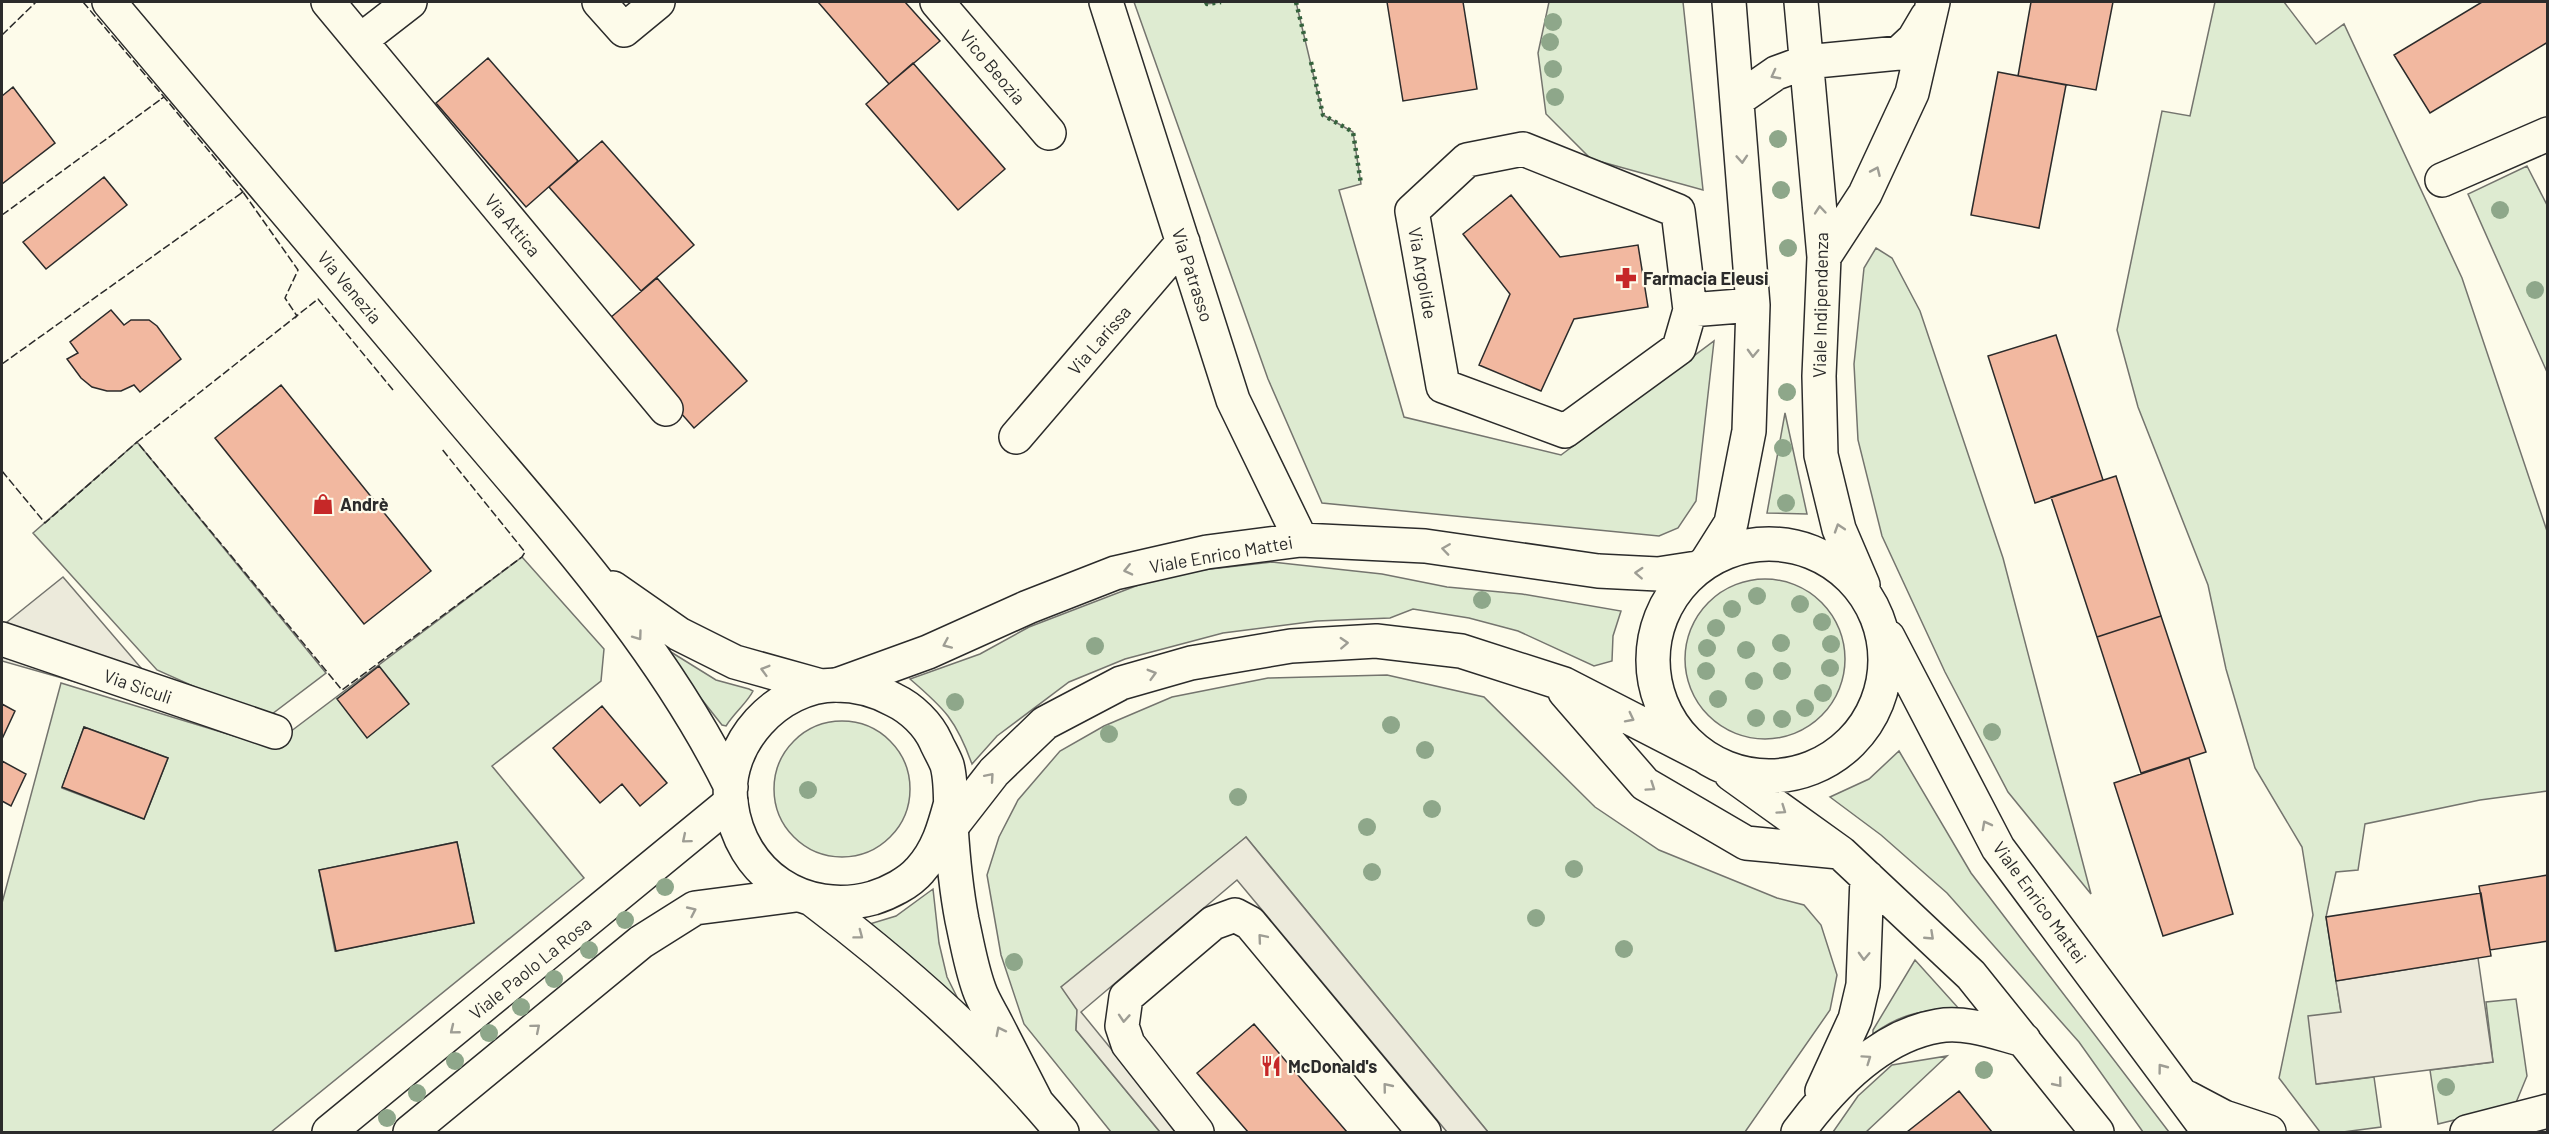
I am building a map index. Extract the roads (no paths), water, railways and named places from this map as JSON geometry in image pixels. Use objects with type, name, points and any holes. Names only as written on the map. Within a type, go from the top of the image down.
[{"type":"street","name":"Via Venezia","points":[[109,2],[591,572]]},
{"type":"street","name":"Via Attica","points":[[328,2],[666,409]]},
{"type":"street","points":[[360,40],[410,2]]},
{"type":"street","points":[[598,2],[624,30],[658,2]]},
{"type":"street","name":"Vico Beozia","points":[[937,2],[1049,133]]},
{"type":"street","name":"Via Patrasso","points":[[1106,2],[1233,400],[1301,540]]},
{"type":"street","points":[[1702,565],[1741,546],[1779,544],[1815,553],[1846,573],[1875,612],[1886,669],[1874,713],[1846,748],[1806,771],[1761,777],[1709,760],[1671,724],[1655,684],[1653,641],[1668,600],[1702,565],[1731,523],[1749,431],[1753,305],[1729,2]]},
{"type":"street","points":[[1801,4],[1828,41],[1847,50],[1873,55]]},
{"type":"street","name":"Viale Indipendenza","points":[[1801,4],[1824,257],[1819,376],[1821,455],[1839,530],[1875,612]]},
{"type":"street","points":[[1737,100],[1776,73],[1806,62],[1899,53],[1914,39],[1933,4]]},
{"type":"street","points":[[1824,257],[1865,194],[1911,93],[1933,4]]},
{"type":"street","points":[[2442,180],[2547,134]]},
{"type":"street","name":"Via Argolide","points":[[1523,149],[1678,211],[1690,310],[1679,348],[1565,431],[1443,387],[1412,211],[1467,160],[1523,149]]},
{"type":"street","name":"Via Larissa","points":[[1016,437],[1183,242]]},
{"type":"street","points":[[1690,310],[1753,305]]},
{"type":"street","name":"Viale Enrico Mattei","points":[[731,794],[735,763],[744,741],[759,721],[777,705],[798,693],[928,652],[1028,607],[1115,573],[1207,552],[1301,540],[1425,546],[1598,571],[1658,574],[1702,565]]},
{"type":"street","points":[[591,572],[679,634],[735,662],[829,685],[873,689],[906,706],[932,733],[947,766],[948,822],[962,920],[979,990],[1036,1101]]},
{"type":"street","points":[[591,572],[678,690],[707,739],[731,794],[737,831],[751,857],[771,879],[804,898],[885,955],[1036,1101],[1062,1132]]},
{"type":"street","name":"Viale Enrico Mattei","points":[[1875,612],[1998,848],[2209,1132]]},
{"type":"street","name":"Via Siculi","points":[[2,639],[275,732]]},
{"type":"street","points":[[410,1132],[641,942],[695,908],[804,898],[851,904],[888,894],[920,872],[948,822],[994,772],[1045,723],[1121,683],[1191,663],[1291,646],[1376,641],[1461,651],[1556,682],[1709,760],[1841,853],[1971,975],[2097,1132]]},
{"type":"street","points":[[1556,682],[1645,784],[1746,843],[1841,853]]},
{"type":"street","name":"Viale Paolo La Rosa","points":[[329,1132],[731,794]]},
{"type":"street","points":[[1805,1124],[1855,1020],[1863,985],[1867,877]]},
{"type":"street","points":[[1197,1132],[1128,1044],[1122,1026],[1126,997],[1213,923],[1235,915],[1250,923],[1424,1132]]},
{"type":"street","points":[[1805,1124],[1861,1062],[1903,1036],[1940,1025],[1977,1027],[2024,1040]]},
{"type":"street","points":[[2182,1095],[2224,1118],[2269,1132]]},
{"type":"street","points":[[2467,1132],[2547,1111]]},
{"type":"place","name":"Farmacia Eleusi","points":[[1626,278]]},
{"type":"place","name":"Andrè","points":[[323,504]]},
{"type":"place","name":"McDonald's","points":[[1271,1066]]}]
